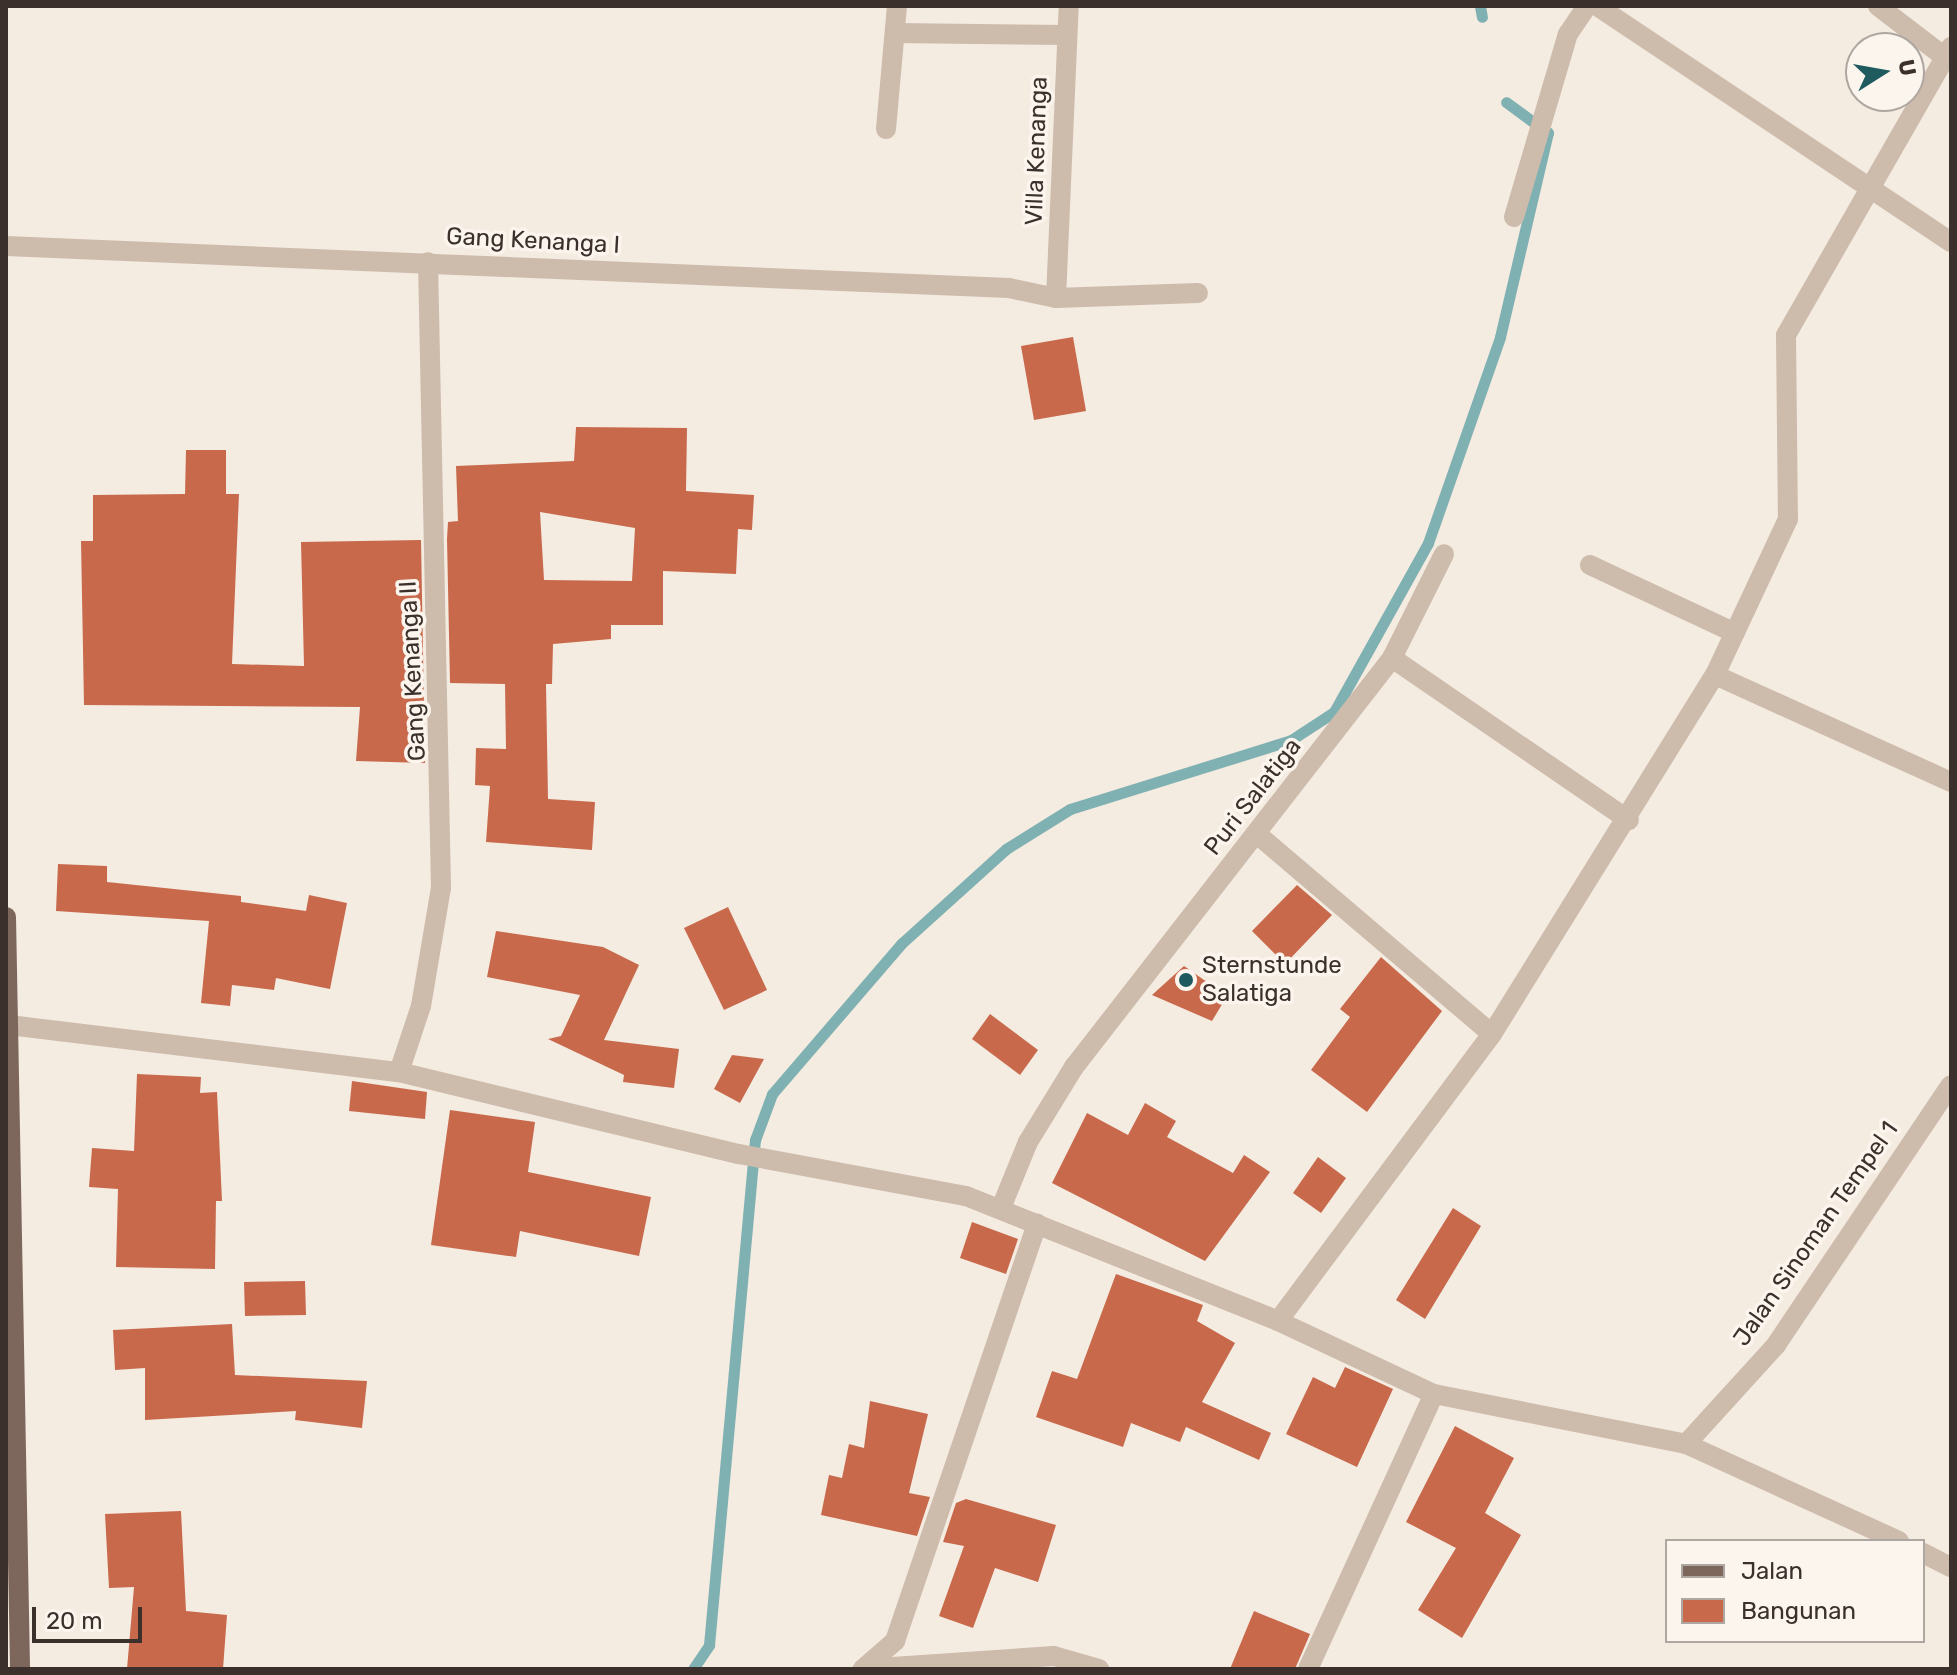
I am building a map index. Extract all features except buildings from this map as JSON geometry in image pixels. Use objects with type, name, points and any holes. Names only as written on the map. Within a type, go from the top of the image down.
[{"type":"main road","points":[[6,917],[11,1522],[20,1669]]},
{"type":"street","points":[[886,129],[897,6]]},
{"type":"street","name":"Villa Kenanga","points":[[1056,298],[1069,6]]},
{"type":"street","points":[[1514,217],[1568,34],[1587,6]]},
{"type":"street","points":[[1278,1321],[1492,1034],[1629,820],[1715,675],[1788,519],[1786,335],[1807,288],[1872,189],[1946,51],[1878,6]]},
{"type":"street","points":[[1601,9],[1951,242]]},
{"type":"street","points":[[895,33],[1067,35]]},
{"type":"street","name":"Gang Kenanga I","points":[[6,246],[1009,288],[1056,298]]},
{"type":"street","name":"Gang Kenanga II","points":[[399,1072],[421,1006],[441,888],[428,262]]},
{"type":"street","points":[[1056,298],[1198,293]]},
{"type":"street","name":"Puri Salatiga","points":[[1001,1208],[1056,1092],[1392,658],[1444,554]]},
{"type":"street","points":[[1590,565],[1735,633]]},
{"type":"street","points":[[1392,658],[1629,820]]},
{"type":"street","points":[[1715,675],[1951,782]]},
{"type":"street","points":[[1258,835],[1492,1034]]},
{"type":"street","points":[[9,1025],[399,1072],[739,1154],[1001,1208],[1278,1321],[1434,1394],[1686,1444],[1895,1539]]},
{"type":"street","name":"Jalan Sinoman Tempel 1","points":[[1686,1444],[1776,1345],[1951,1085]]},
{"type":"street","points":[[863,1669],[895,1641],[1037,1224]]},
{"type":"street","points":[[1308,1669],[1434,1394]]},
{"type":"street","points":[[1925,1554],[1951,1567]]},
{"type":"street","points":[[863,1669],[1054,1656],[1099,1669]]},
{"type":"waterway","points":[[1480,6],[1482,17]]},
{"type":"waterway","points":[[693,1669],[709,1645],[755,1140],[772,1094],[902,943],[1006,849],[1070,809],[1291,740],[1334,712],[1428,543],[1500,337],[1548,133],[1506,102]]},
{"type":"place","name":"Sternstunde Salatiga","points":[[1186,980]]}]
